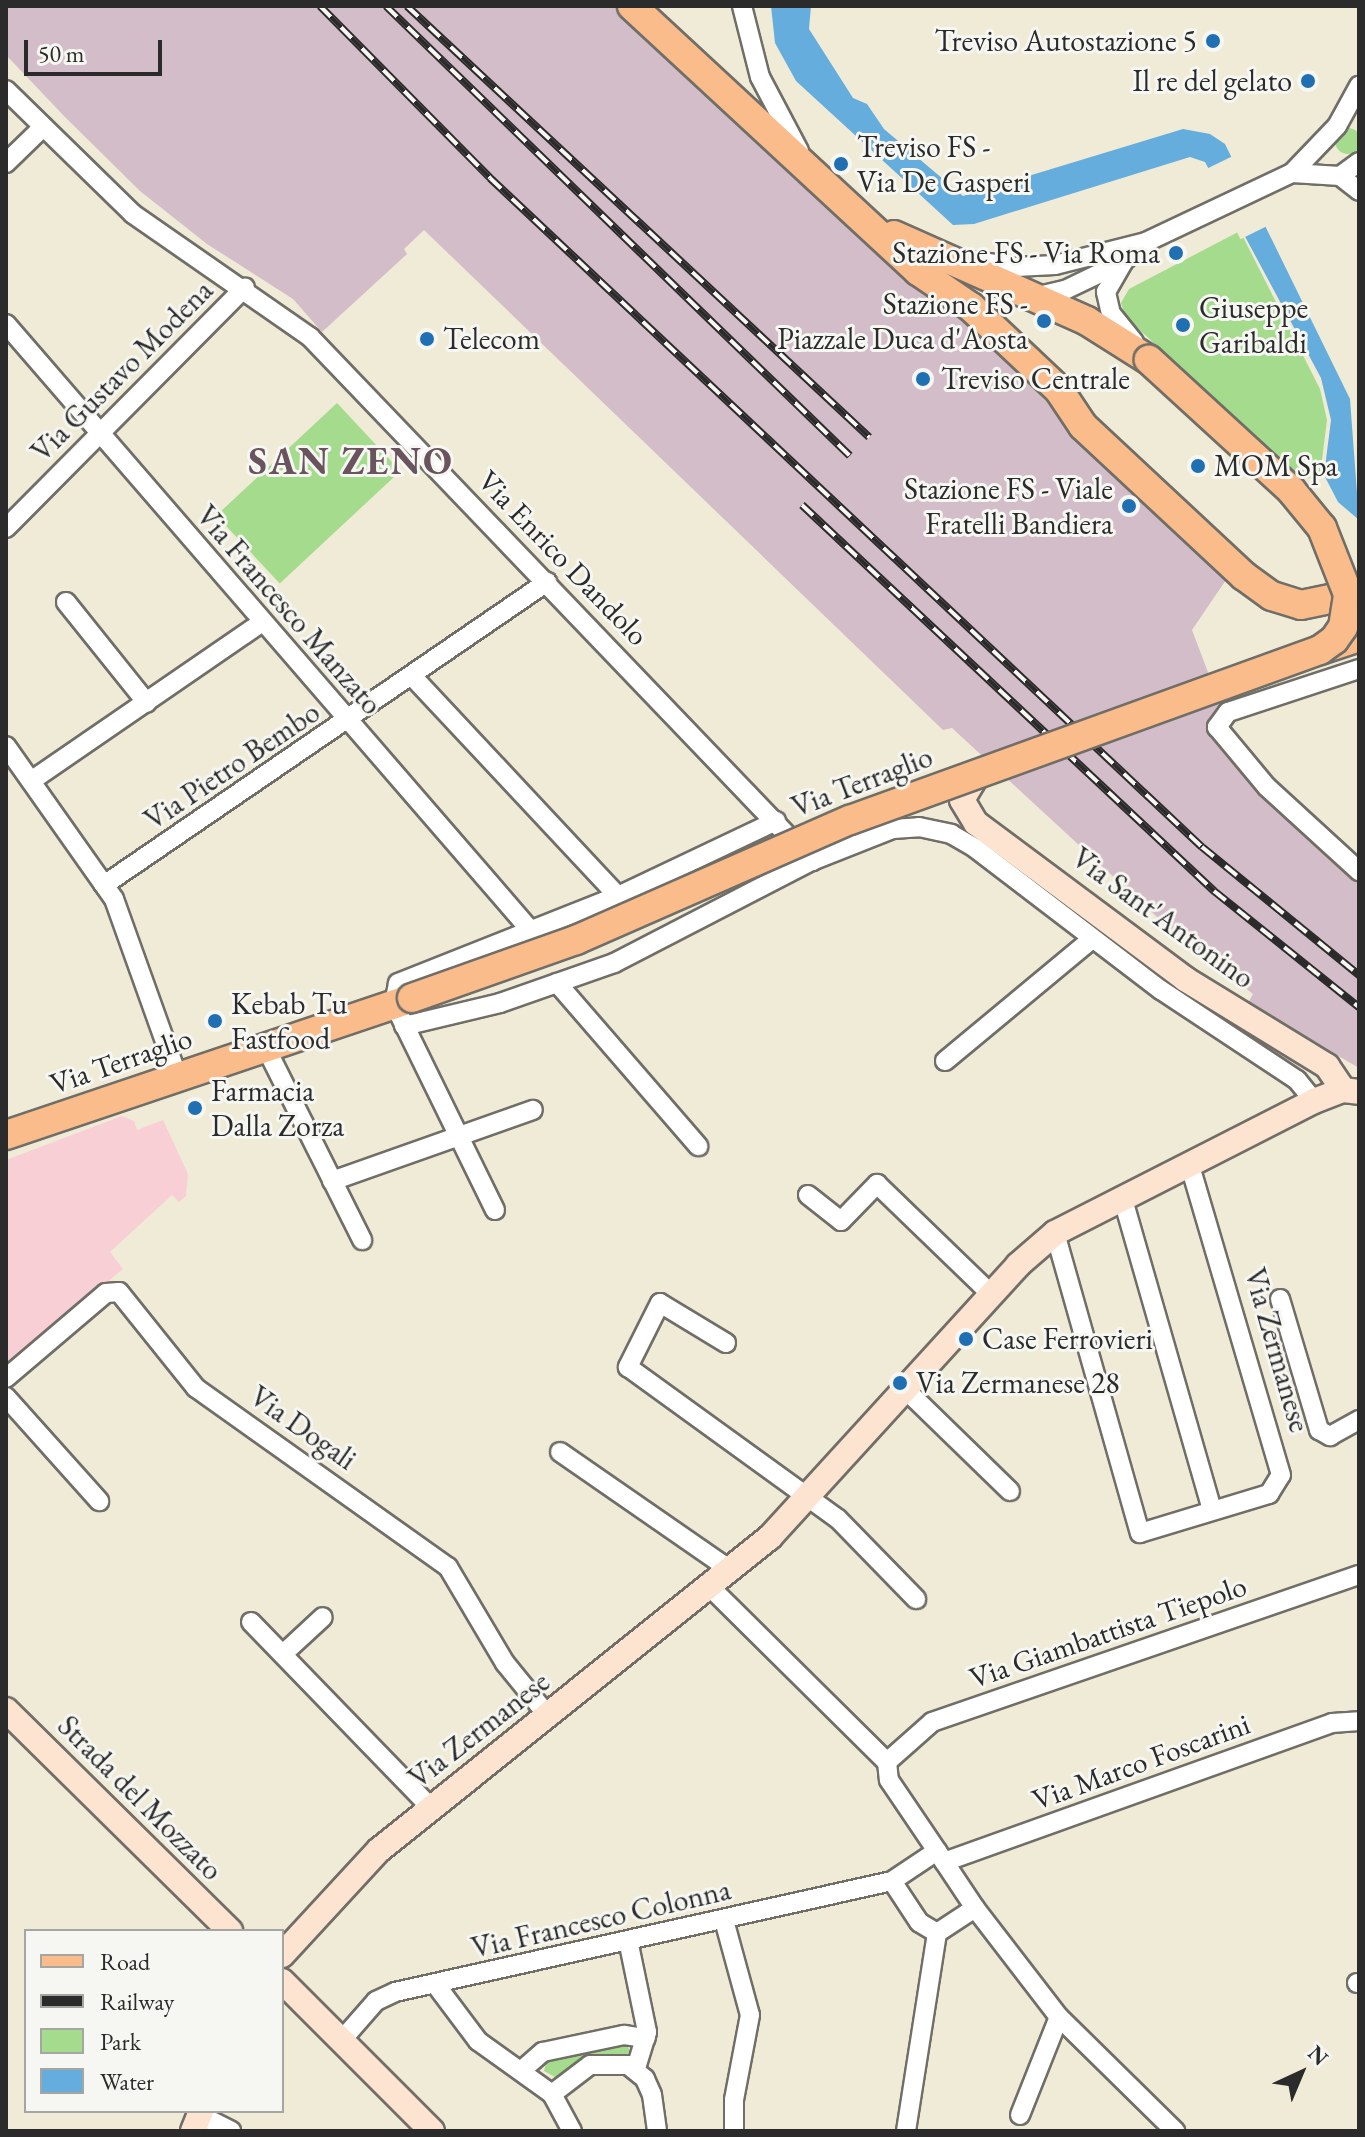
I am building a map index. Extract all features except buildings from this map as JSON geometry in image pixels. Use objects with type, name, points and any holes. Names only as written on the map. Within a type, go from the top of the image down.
[{"type":"main road","points":[[632,6],[918,271],[982,317],[1059,390],[1083,426],[1257,586],[1301,605],[1359,593]]},
{"type":"main road","points":[[856,213],[1023,297],[1087,321],[1149,360],[1291,490],[1322,528],[1348,594],[1348,611],[1343,627],[1320,650]]},
{"type":"main road","name":"Via Terraglio","points":[[6,1135],[266,1048],[403,1009],[576,940],[821,832],[1359,637]]},
{"type":"street","points":[[742,6],[760,77],[811,173]]},
{"type":"street","points":[[886,230],[970,259],[1016,267],[1071,262],[1146,242],[1292,173],[1337,126],[1359,86]]},
{"type":"street","name":"Via Enrico Dandolo","points":[[6,90],[133,214],[245,287],[310,337],[812,861]]},
{"type":"street","points":[[6,163],[43,127]]},
{"type":"street","points":[[1340,176],[1359,162]]},
{"type":"street","points":[[1292,173],[1340,176],[1359,191]]},
{"type":"street","points":[[1023,297],[1053,294],[1123,262],[1146,242]]},
{"type":"street","points":[[1123,262],[1108,287],[1108,306],[1149,360]]},
{"type":"street","name":"Via Gustavo Modena","points":[[6,528],[245,287]]},
{"type":"street","name":"Via Francesco Manzato","points":[[6,324],[347,722],[531,931]]},
{"type":"street","name":"Via Pietro Bembo","points":[[104,885],[413,677],[547,582]]},
{"type":"street","points":[[66,602],[147,703]]},
{"type":"street","points":[[31,781],[262,622]]},
{"type":"street","points":[[1359,669],[1228,712],[1217,727],[1267,787],[1359,871]]},
{"type":"street","points":[[413,677],[618,896]]},
{"type":"street","points":[[6,746],[122,915],[178,1078]]},
{"type":"street","name":"Via Sant'Antonino","points":[[977,775],[962,797],[972,820],[1174,971],[1314,1059],[1336,1074],[1351,1091]]},
{"type":"street","name":"Via Terraglio","points":[[776,821],[618,896],[407,975],[393,992],[403,1009],[557,983],[614,963],[812,861],[893,829],[931,828],[975,848],[1092,939],[1297,1080],[1314,1101]]},
{"type":"street","points":[[945,1061],[1092,939]]},
{"type":"street","points":[[557,983],[698,1146]]},
{"type":"street","points":[[403,1009],[495,1210]]},
{"type":"street","points":[[266,1048],[362,1240]]},
{"type":"street","name":"Via Zermanese","points":[[284,1953],[347,1879],[732,1571],[806,1500],[991,1294],[1055,1233],[1122,1196],[1314,1101],[1351,1091]]},
{"type":"street","points":[[332,1181],[533,1110]]},
{"type":"street","name":"Via Zermanese","points":[[1055,1233],[1140,1533],[1269,1494],[1281,1475],[1189,1162]]},
{"type":"street","points":[[808,1195],[841,1221],[877,1184],[991,1294]]},
{"type":"street","points":[[1122,1196],[1212,1510]]},
{"type":"street","name":"Via Dogali","points":[[6,1378],[106,1293],[119,1292],[196,1388],[448,1567],[505,1663],[548,1716]]},
{"type":"street","points":[[1280,1299],[1319,1430],[1330,1436],[1359,1420]]},
{"type":"street","points":[[726,1343],[660,1303],[628,1367],[806,1500],[838,1519],[916,1599]]},
{"type":"street","points":[[906,1390],[1010,1491]]},
{"type":"street","points":[[6,1397],[99,1501]]},
{"type":"street","points":[[560,1452],[732,1571]]},
{"type":"street","name":"Via Giambattista Tiepolo","points":[[887,1762],[932,1722],[1359,1575]]},
{"type":"street","points":[[711,1588],[887,1762],[889,1780],[975,1908],[1059,2017],[1175,2131]]},
{"type":"street","points":[[283,1654],[323,1617]]},
{"type":"street","points":[[251,1622],[432,1809]]},
{"type":"street","name":"Strada del Mozzato","points":[[6,1710],[228,1929]]},
{"type":"street","name":"Via Marco Foscarini","points":[[892,1881],[941,1856],[1332,1723],[1359,1721]]},
{"type":"street","points":[[892,1881],[919,1922],[937,1933]]},
{"type":"street","name":"Via Francesco Colonna","points":[[341,2041],[385,1996],[892,1881]]},
{"type":"street","points":[[906,2131],[937,1933],[975,1908]]},
{"type":"street","points":[[724,1920],[750,2015],[734,2100],[734,2131]]},
{"type":"street","points":[[628,1940],[646,2038],[636,2069]]},
{"type":"street","points":[[284,1983],[432,2131]]},
{"type":"street","points":[[436,1985],[478,2041],[552,2094],[572,2131]]},
{"type":"street","points":[[1020,2115],[1059,2017]]},
{"type":"street","points":[[522,2070],[543,2052],[624,2035],[646,2038]]},
{"type":"street","points":[[552,2094],[590,2065],[610,2062],[636,2069],[652,2095],[657,2131]]},
{"type":"street","points":[[198,2119],[231,2131]]},
{"type":"shaded area","points":[[6,6],[620,6],[997,349],[1125,486],[1198,554],[1230,574],[1192,630],[1217,696],[1233,764],[1308,833],[1359,864],[1359,1068],[1248,1003],[1253,994],[1169,928],[952,728],[943,730],[424,230],[404,249],[407,254],[322,332],[293,299],[207,244],[140,191],[64,116],[6,55]]},
{"type":"shaded area","points":[[122,1116],[134,1121],[137,1130],[163,1120],[188,1174],[186,1196],[179,1202],[172,1195],[110,1252],[123,1269],[6,1365],[6,1160]]},
{"type":"green space","points":[[1348,128],[1357,132],[1361,141],[1357,150],[1348,154],[1339,150],[1335,141],[1339,132]]},
{"type":"green space","points":[[1240,231],[1320,389],[1327,420],[1320,476],[1299,480],[1125,316],[1121,303],[1129,289]]},
{"type":"green space","points":[[337,403],[400,471],[280,584],[216,516]]},
{"type":"green space","points":[[626,2043],[630,2051],[623,2058],[593,2056],[555,2077],[544,2071],[547,2060]]},
{"type":"water","points":[[771,6],[811,6],[809,29],[853,98],[867,104],[884,129],[963,196],[1183,129],[1210,134],[1225,144],[1350,399],[1359,520],[1338,502],[1324,475],[1331,420],[1321,378],[1205,162],[1190,157],[974,224],[953,225],[796,81],[775,43]]},
{"type":"pier","points":[[1235,155],[1269,225],[1240,239],[1206,169]]},
{"type":"railway","points":[[320,6],[490,178],[1202,847],[1359,975]]},
{"type":"railway","points":[[386,6],[850,456]]},
{"type":"railway","points":[[407,6],[869,437]]},
{"type":"railway","points":[[802,505],[1214,891],[1359,1007]]},
{"type":"place","name":"Treviso Autostazione 5","points":[[1213,41]]},
{"type":"place","name":"Il re del gelato","points":[[1308,81]]},
{"type":"place","name":"Treviso FS - Via De Gasperi","points":[[841,164]]},
{"type":"place","name":"Stazione FS - Via Roma","points":[[1176,253]]},
{"type":"place","name":"Stazione FS - Piazzale Duca d'Aosta","points":[[1044,321]]},
{"type":"place","name":"Giuseppe Garibaldi","points":[[1183,325]]},
{"type":"place","name":"Telecom","points":[[427,339]]},
{"type":"place","name":"Treviso Centrale","points":[[923,379]]},
{"type":"place","name":"MOM Spa","points":[[1198,466]]},
{"type":"place","name":"Stazione FS - Viale Fratelli Bandiera","points":[[1129,506]]},
{"type":"place","name":"Kebab Tu Fastfood","points":[[215,1021]]},
{"type":"place","name":"Farmacia Dalla Zorza","points":[[195,1108]]},
{"type":"place","name":"Case Ferrovieri","points":[[966,1339]]},
{"type":"place","name":"Via Zermanese 28","points":[[900,1383]]},
{"type":"district","name":"SAN ZENO","points":[[351,461]]}]
